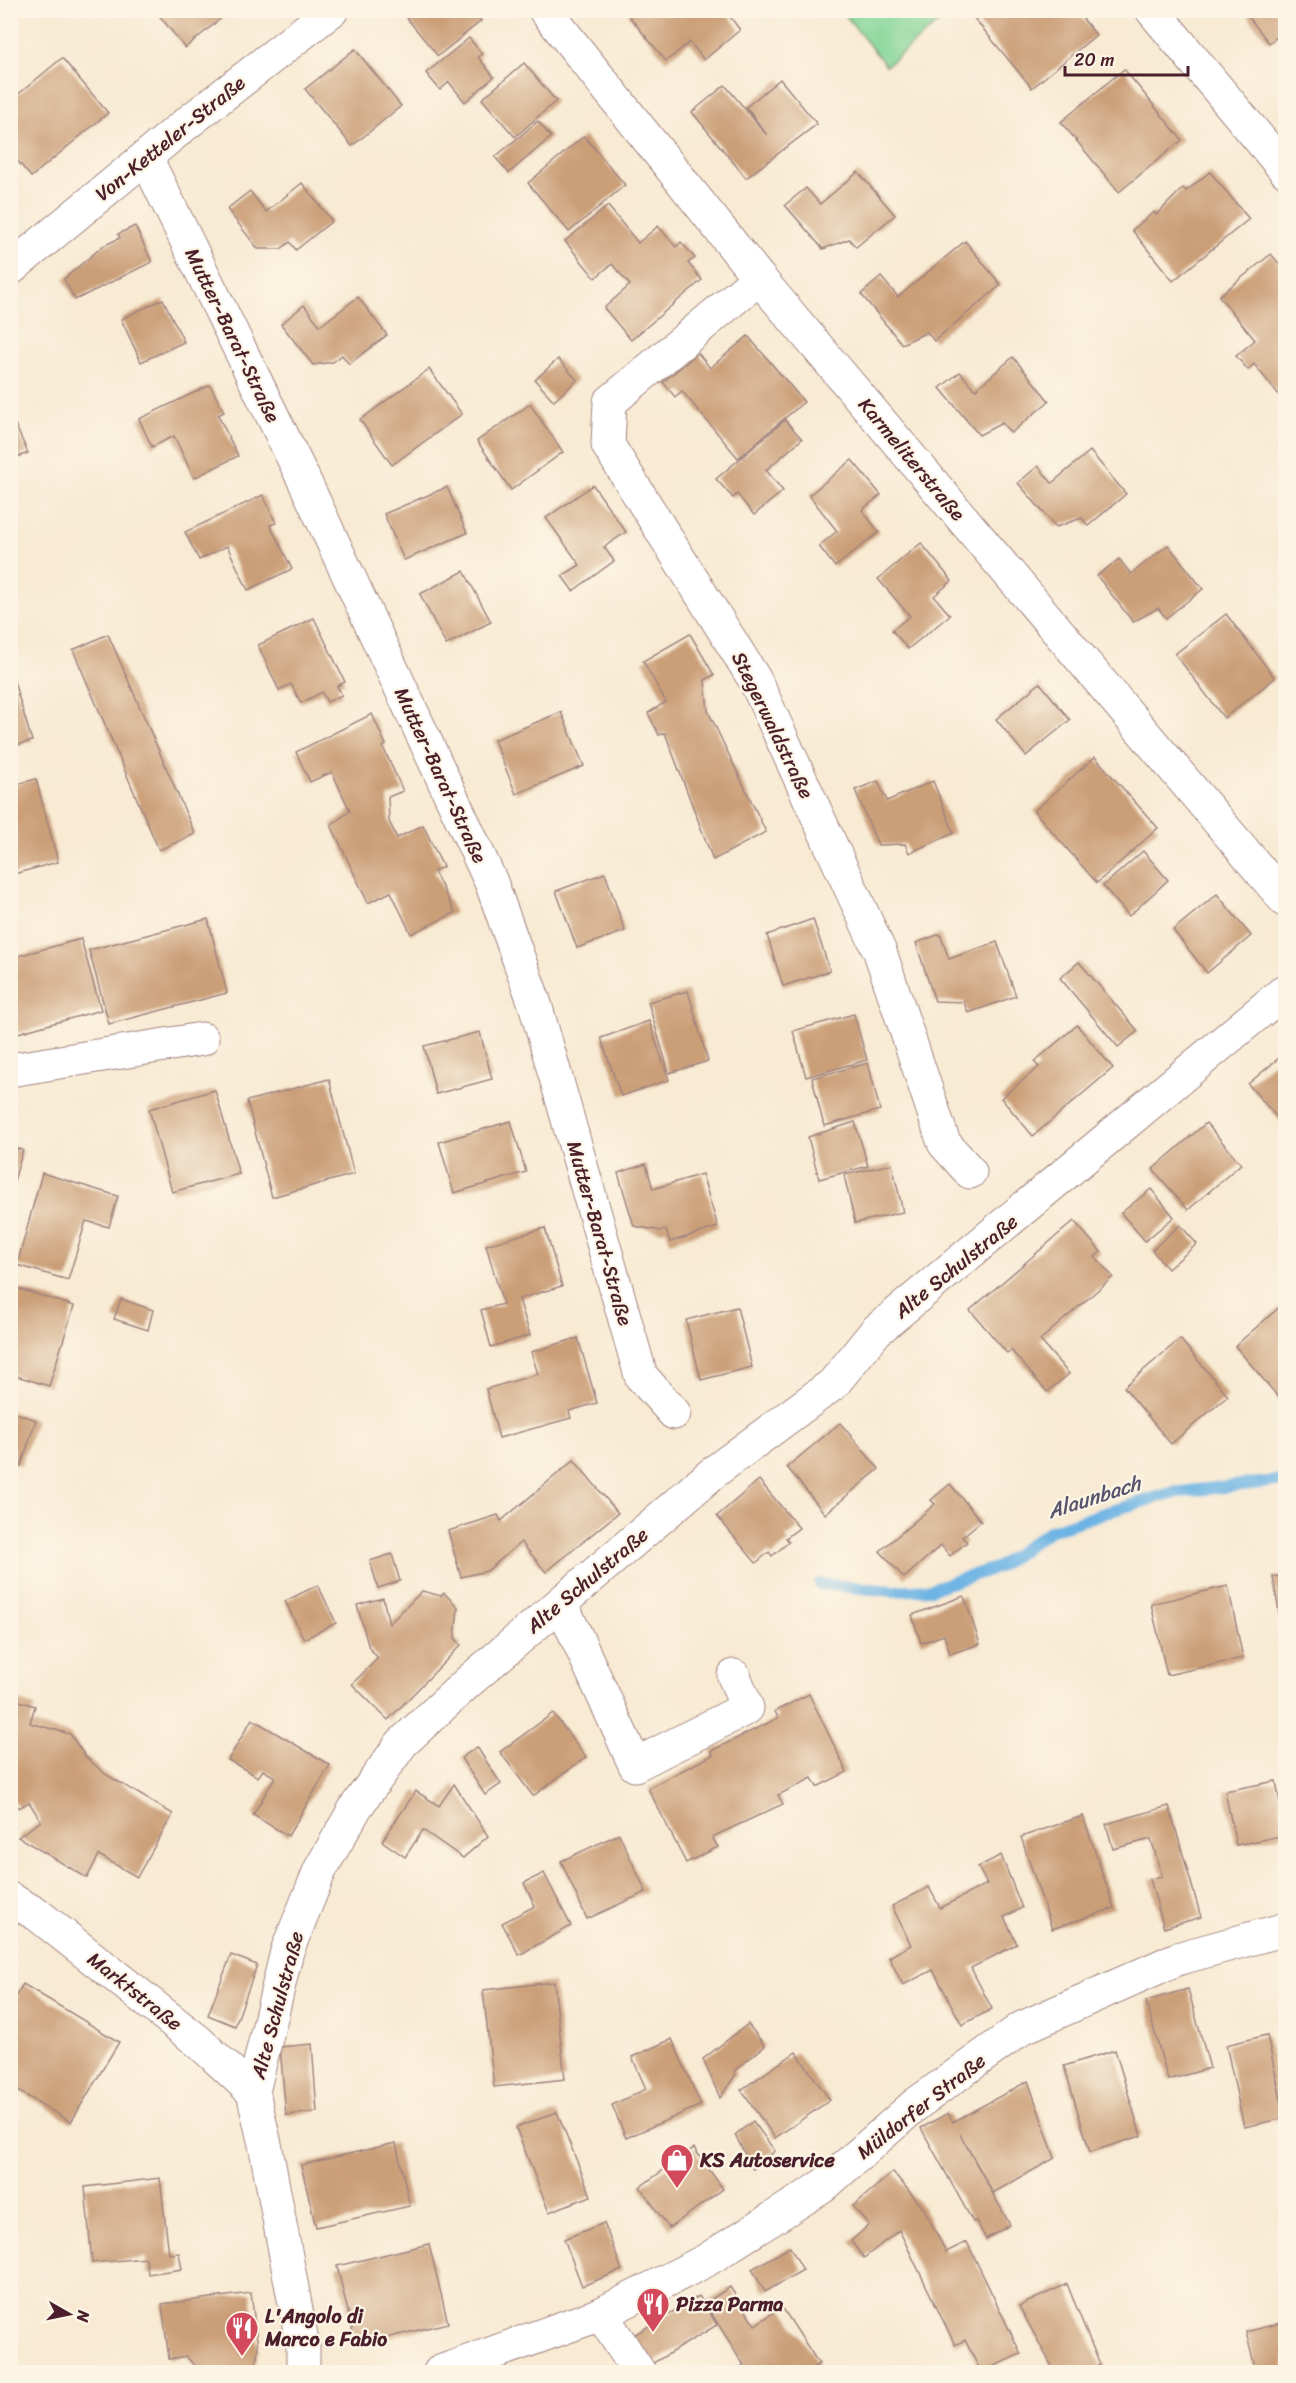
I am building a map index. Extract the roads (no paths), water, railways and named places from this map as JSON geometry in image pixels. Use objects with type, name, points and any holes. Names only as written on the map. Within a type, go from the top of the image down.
[{"type":"street","name":"Von-Ketteler-Straße","points":[[10,269],[332,10]]},
{"type":"street","name":"Karmeliterstraße","points":[[544,10],[759,278],[1286,902]]},
{"type":"street","points":[[1152,10],[1286,171]]},
{"type":"street","name":"Mutter-Barat-Straße","points":[[146,158],[304,480],[491,882],[535,1004],[641,1376],[674,1413]]},
{"type":"street","name":"Stegerwaldstraße","points":[[759,278],[610,402],[608,445],[755,680],[880,952],[944,1143],[970,1172]]},
{"type":"street","name":"Alte Schulstraße","points":[[303,2373],[303,2347],[253,2092],[287,1951],[320,1870],[356,1807],[402,1743],[467,1683],[714,1472],[833,1384],[876,1331],[1286,990]]},
{"type":"street","points":[[10,1070],[202,1039]]},
{"type":"street","points":[[561,1603],[634,1765],[747,1708],[734,1676]]},
{"type":"street","name":"Marktstraße","points":[[10,1899],[38,1915],[190,2035],[253,2092]]},
{"type":"street","name":"Müldorfer Straße","points":[[440,2373],[601,2314],[705,2261],[822,2187],[915,2105],[1022,2028],[1177,1959],[1286,1929]]},
{"type":"street","points":[[601,2314],[639,2373]]},
{"type":"waterway","name":"Alaunbach","points":[[820,1584],[894,1591],[931,1589],[998,1567],[1049,1531],[1101,1514],[1171,1493],[1286,1480]]},
{"type":"place","name":"KS Autoservice","points":[[677,2189]]},
{"type":"place","name":"Pizza Parma","points":[[653,2333]]},
{"type":"place","name":"L'Angolo di Marco e Fabio","points":[[242,2357]]}]
